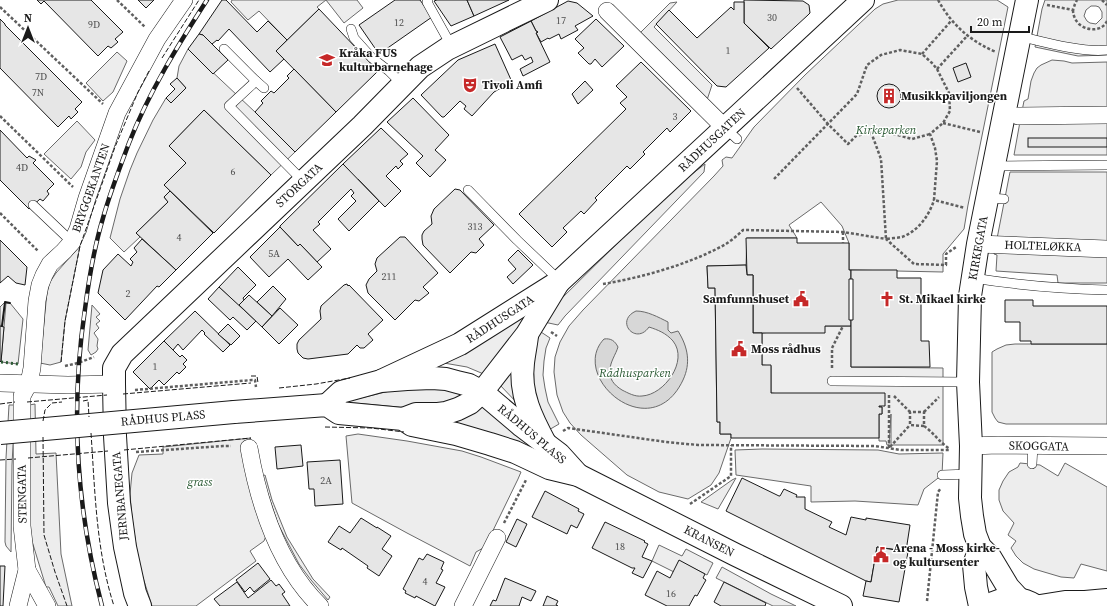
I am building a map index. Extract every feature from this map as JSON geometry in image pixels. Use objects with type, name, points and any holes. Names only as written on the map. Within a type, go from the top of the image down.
[{"type":"main road","name":"STORGATA","points":[[122,387],[114,368],[122,354],[362,126],[420,67],[452,47],[547,0]]},
{"type":"main road","name":"RÅDHUSGATEN","points":[[560,281],[731,134],[863,0]]},
{"type":"main road","name":"KIRKEGATA","points":[[1027,602],[1008,587],[990,556],[980,548],[975,534],[970,498],[962,474],[962,448],[968,382],[970,296],[973,278],[968,245],[988,202],[1020,36],[1035,2]]},
{"type":"main road","name":"RÅDHUSGATA","points":[[403,419],[416,414],[438,414],[458,409],[470,403],[482,392],[527,334],[560,281]]},
{"type":"main road","name":"RÅDHUSGATA","points":[[381,381],[460,344],[560,281]]},
{"type":"main road","name":"RÅDHUSGATA","points":[[527,334],[522,381],[524,395],[533,422],[546,445]]},
{"type":"main road","name":"RÅDHUS PLASS","points":[[327,405],[340,392],[381,381],[446,379],[469,385],[482,392],[522,426],[559,454],[578,475]]},
{"type":"main road","name":"JERNBANEGATA","points":[[122,387],[115,436],[119,503],[125,547],[134,593],[140,606]]},
{"type":"main road","name":"RÅDHUS PLASS","points":[[0,432],[327,405],[339,413],[403,419],[412,425],[456,434],[490,444],[515,452],[549,468],[578,475]]},
{"type":"main road","name":"KRANSEN","points":[[578,475],[841,606]]},
{"type":"main road","points":[[980,548],[974,565],[976,588],[980,606]]},
{"type":"main road","points":[[988,606],[1008,598],[1027,602]]},
{"type":"main road","points":[[1040,606],[1066,602],[1107,600]]},
{"type":"street","name":"BRYGGEKANTEN","points":[[29,384],[32,368],[37,301],[40,285],[44,275],[50,264],[72,242],[78,229],[87,198],[117,113],[156,39],[184,0]]},
{"type":"street","points":[[607,11],[731,134]]},
{"type":"street","points":[[1018,116],[1107,115]]},
{"type":"street","name":"HOLTELØKKA","points":[[968,245],[1107,249]]},
{"type":"street","points":[[0,382],[122,387]]},
{"type":"street","name":"STENGATA","points":[[18,606],[27,570],[22,526],[22,396],[29,384]]},
{"type":"street","name":"SKOGGATA","points":[[962,448],[1033,445],[1107,446]]},
{"type":"street","points":[[249,448],[265,513],[283,556],[298,581],[320,606]]},
{"type":"street","points":[[463,606],[497,538]]},
{"type":"street","points":[[27,570],[47,606]]},
{"type":"lane","points":[[428,0],[427,2],[452,47]]},
{"type":"lane","points":[[351,29],[354,38],[372,58],[389,71],[402,84]]},
{"type":"lane","points":[[1020,36],[1074,48],[1107,50]]},
{"type":"lane","points":[[224,49],[264,88]]},
{"type":"lane","points":[[256,81],[229,106],[303,181]]},
{"type":"lane","points":[[994,166],[1107,165]]},
{"type":"lane","points":[[468,190],[560,281]]},
{"type":"lane","points":[[33,205],[72,242]]},
{"type":"lane","points":[[973,278],[1011,283],[1107,290]]},
{"type":"lane","points":[[832,381],[968,382]]},
{"type":"lane","points":[[1032,464],[1033,445]]},
{"type":"lane","points":[[942,475],[962,474]]},
{"type":"path","points":[[117,0],[156,39]]},
{"type":"path","points":[[938,0],[951,21],[968,35],[995,52]]},
{"type":"path","points":[[1077,0],[1073,10],[1074,16],[1079,24],[1091,30],[1102,27],[1107,23]]},
{"type":"path","points":[[1102,0],[1107,5]]},
{"type":"path","points":[[1035,2],[1073,10]]},
{"type":"path","points":[[0,7],[109,110],[117,113]]},
{"type":"path","points":[[922,54],[951,21]]},
{"type":"path","points":[[937,69],[968,35]]},
{"type":"path","points":[[774,179],[828,124],[857,94],[867,65],[881,55],[900,50],[922,54],[937,69],[949,94],[950,111],[943,123],[930,134],[912,139],[883,132],[871,132],[856,136],[848,144],[828,124],[798,90]]},
{"type":"path","points":[[0,116],[78,192],[87,198]]},
{"type":"path","points":[[943,123],[986,134]]},
{"type":"path","points":[[871,132],[881,159],[886,239],[914,264],[946,265],[946,254],[968,245]]},
{"type":"path","points":[[603,284],[629,280],[683,264],[727,243],[743,230],[843,232],[886,239],[901,237],[912,232],[924,220],[930,211],[934,200],[937,161],[935,148],[930,134]]},
{"type":"path","points":[[934,200],[988,202]]},
{"type":"path","points":[[0,213],[50,264]]},
{"type":"path","points":[[843,232],[843,243]]},
{"type":"path","points":[[832,381],[832,348],[843,326]]},
{"type":"path","points":[[64,366],[94,357]]},
{"type":"path","points":[[122,387],[255,380],[256,387]]},
{"type":"path","points":[[889,448],[889,391],[910,412],[924,412],[924,426]]},
{"type":"path","points":[[889,448],[910,425],[910,412]]},
{"type":"path","points":[[910,425],[924,426],[930,430],[944,445],[962,448]]},
{"type":"path","points":[[568,428],[698,445],[875,446],[901,450],[962,448]]},
{"type":"path","points":[[690,504],[731,476],[731,445]]},
{"type":"path","points":[[134,452],[223,446],[249,448]]},
{"type":"path","points":[[927,601],[938,492],[945,482],[962,474]]},
{"type":"path","points":[[497,538],[528,476]]},
{"type":"shaded area","points":[[232,0],[326,0],[317,7],[319,9],[287,40],[259,11],[248,20],[231,2]]},
{"type":"shaded area","points":[[326,0],[357,0],[363,8],[344,23]]},
{"type":"shaded area","points":[[898,0],[997,0],[1008,7],[964,229],[943,254],[943,272],[849,270],[849,243],[842,226],[821,202],[789,225],[797,238],[747,238],[746,265],[707,266],[708,288],[715,288],[717,422],[720,422],[720,434],[731,434],[731,438],[719,473],[711,485],[688,499],[659,492],[627,475],[581,435],[570,423],[563,412],[557,395],[554,372],[555,357],[560,342],[569,326],[583,310],[714,176],[723,166],[722,160],[726,157],[732,158],[754,127],[805,75],[875,9],[883,4]]},
{"type":"shaded area","points":[[1045,0],[1107,0],[1107,55],[1078,56],[1035,47]],"holes":[[[1091,6],[1099,7],[1102,12],[1102,18],[1096,24],[1090,23],[1084,16],[1086,10]]]},
{"type":"shaded area","points":[[677,2],[654,27],[712,85],[707,100],[640,33],[670,3]]},
{"type":"shaded area","points":[[188,49],[295,152],[271,175],[204,110],[169,146],[186,163],[165,186],[170,191],[164,197],[168,202],[136,233],[140,237],[124,252],[110,238],[120,199],[137,153],[153,120],[166,98],[171,103],[186,88],[177,78],[179,66]]},
{"type":"shaded area","points":[[117,52],[127,61],[113,92],[103,101],[86,83]]},
{"type":"shaded area","points":[[1052,60],[1072,63],[1107,62],[1107,155],[1014,155],[1024,101],[1028,99],[1034,73],[1041,65]]},
{"type":"shaded area","points":[[77,121],[95,140],[86,152],[81,167],[71,179],[44,154]]},
{"type":"shaded area","points":[[705,164],[704,172],[558,325],[544,322],[554,306],[672,189]]},
{"type":"shaded area","points":[[1010,172],[1107,172],[1107,283],[1058,283],[1057,275],[996,271],[997,255],[994,254]]},
{"type":"shaded area","points":[[80,246],[65,321],[61,362],[50,365],[40,363],[47,292],[50,282]]},
{"type":"shaded area","points":[[5,302],[2,326],[0,325],[0,307]]},
{"type":"shaded area","points":[[6,303],[10,303],[23,319],[18,364],[1,362]]},
{"type":"shaded area","points":[[92,305],[100,314],[96,317],[100,321],[96,324],[99,328],[94,333],[98,339],[98,349],[91,355],[88,350]]},
{"type":"shaded area","points":[[636,311],[648,313],[668,322],[668,330],[671,333],[678,331],[686,349],[688,361],[683,380],[669,399],[652,408],[634,407],[618,399],[605,387],[597,371],[596,354],[604,339],[609,339],[616,343],[618,347],[610,367],[610,376],[613,382],[622,390],[637,396],[650,394],[658,390],[672,376],[678,358],[677,349],[673,341],[665,334],[649,327],[644,332],[638,334],[629,330],[627,320],[630,315]]},
{"type":"shaded area","points":[[518,315],[525,320],[486,375],[467,367],[438,362]]},
{"type":"shaded area","points":[[825,326],[851,326],[851,367],[943,368],[943,445],[891,445],[891,414],[889,445],[887,445],[886,441],[879,441],[879,414],[882,414],[882,407],[771,393],[771,366],[762,365],[762,333]]},
{"type":"shaded area","points":[[538,330],[550,338],[546,348],[543,375],[548,402],[559,424],[547,431],[530,383]]},
{"type":"shaded area","points":[[1107,344],[1107,424],[1006,424],[998,422],[992,412],[992,352],[1006,345]]},
{"type":"shaded area","points":[[516,359],[519,405],[499,384]]},
{"type":"shaded area","points":[[420,385],[468,394],[458,400],[420,409],[344,402],[398,389]]},
{"type":"shaded area","points":[[483,401],[535,446],[532,452],[443,422]]},
{"type":"shaded area","points":[[35,404],[36,454],[56,453],[61,554],[72,606],[58,606],[49,587],[46,587],[28,528],[29,405]]},
{"type":"shaded area","points":[[9,405],[15,405],[12,465],[11,552],[6,546],[5,542],[6,458]]},
{"type":"shaded area","points":[[358,434],[462,451],[521,472],[485,547],[476,552],[470,566],[352,503],[346,436]]},
{"type":"shaded area","points":[[251,438],[243,445],[267,533],[264,541],[250,551],[256,561],[196,606],[152,606],[139,565],[132,518],[130,494],[132,473],[139,455],[163,454],[163,447]]},
{"type":"shaded area","points":[[735,450],[878,450],[899,454],[943,453],[942,475],[924,489],[918,505],[855,501],[811,502],[811,486],[736,475]]},
{"type":"shaded area","points":[[1020,463],[1040,465],[1058,476],[1065,463],[1107,487],[1107,571],[1081,564],[1074,578],[1061,577],[1034,569],[1023,563],[1016,556],[1011,548],[1016,541],[1008,535],[1014,523],[1003,511],[999,500],[999,490],[1009,472],[1018,467]]},
{"type":"shaded area","points":[[265,475],[272,500],[287,537],[313,579],[330,597],[328,600],[299,564],[278,524],[262,476]]},
{"type":"shaded area","points":[[736,478],[718,509],[701,502],[732,480]]},
{"type":"shaded area","points":[[659,545],[682,556],[686,549],[713,563],[707,575],[679,561],[674,572],[652,561]]},
{"type":"shaded area","points":[[722,567],[796,606],[773,606],[716,578]]},
{"type":"building","points":[[37,0],[91,0],[123,32],[115,39],[118,42],[111,48],[108,46],[98,56],[44,1],[41,4]]},
{"type":"building","points":[[138,0],[154,0],[146,8]]},
{"type":"building","points":[[222,0],[226,0],[257,32],[268,21],[287,40],[276,51],[284,59],[270,72],[229,29],[218,41],[217,40],[212,44],[203,35],[199,34]]},
{"type":"building","points":[[395,0],[420,0],[432,17],[379,54],[359,25]]},
{"type":"building","points":[[467,0],[474,16],[451,26],[434,1]]},
{"type":"building","points":[[467,0],[509,0],[474,16]]},
{"type":"building","points":[[744,0],[803,1],[809,5],[810,13],[771,49],[744,23]]},
{"type":"building","points":[[568,1],[577,3],[593,16],[575,26],[578,30],[561,39],[559,34],[541,42],[536,33],[538,32],[531,21]]},
{"type":"building","points":[[734,2],[744,2],[744,23],[769,48],[726,87],[717,86],[656,24],[669,10],[697,38],[731,7],[734,10]]},
{"type":"building","points":[[319,9],[378,71],[336,112],[276,51]]},
{"type":"building","points":[[0,19],[82,102],[75,109],[78,112],[71,119],[69,116],[58,127],[0,68]]},
{"type":"building","points":[[596,19],[624,46],[602,67],[595,59],[591,64],[589,64],[578,53],[584,48],[575,39]]},
{"type":"building","points":[[531,21],[538,32],[536,33],[550,62],[523,76],[520,69],[533,62],[531,57],[525,60],[522,55],[512,60],[500,37]]},
{"type":"building","points":[[199,34],[203,35],[228,60],[213,74],[188,49]]},
{"type":"building","name":"Tivoli Amfi","points":[[495,44],[512,82],[494,92],[472,116],[464,109],[466,106],[460,101],[444,117],[442,117],[421,95],[458,60]]},
{"type":"building","points":[[641,62],[691,111],[670,132],[667,128],[643,152],[645,154],[630,169],[627,166],[595,198],[597,200],[584,214],[581,211],[563,228],[567,232],[552,247],[519,214],[626,109],[620,103],[627,97],[616,86]]},
{"type":"building","points":[[966,63],[971,77],[958,82],[953,68]]},
{"type":"building","points":[[294,69],[336,112],[295,152],[255,112],[263,103],[261,101],[271,91],[274,93],[289,78],[287,76]]},
{"type":"building","points":[[177,78],[186,88],[171,103],[166,98],[175,89],[170,84]]},
{"type":"building","points":[[585,81],[593,90],[578,104],[572,94]]},
{"type":"building","name":"Musikkpaviljongen","points":[[889,84],[894,85],[900,91],[900,101],[894,107],[889,108],[884,107],[878,101],[877,96],[878,91],[884,85]]},
{"type":"building","points":[[413,98],[449,135],[435,150],[446,160],[430,177],[416,163],[423,156],[387,122]]},
{"type":"building","points":[[204,110],[271,175],[214,233],[164,185],[186,163],[169,146]]},
{"type":"building","points":[[381,128],[408,154],[400,161],[403,164],[398,169],[396,166],[386,176],[401,191],[385,207],[343,164]]},
{"type":"building","points":[[0,130],[27,158],[29,156],[36,160],[33,163],[54,184],[47,191],[49,194],[43,201],[40,199],[29,209],[0,180]]},
{"type":"building","points":[[1028,138],[1107,138],[1107,147],[1028,147]]},
{"type":"building","points":[[343,164],[379,201],[349,231],[338,219],[356,201],[351,196],[354,193],[351,189],[318,222],[320,224],[313,230],[331,249],[317,262],[300,244],[298,246],[280,226]]},
{"type":"building","points":[[455,189],[460,190],[494,225],[479,239],[484,245],[476,253],[471,252],[450,273],[423,245],[422,235],[424,231],[432,224],[431,216],[434,209]]},
{"type":"building","points":[[170,191],[213,233],[176,270],[136,233],[168,202],[164,197]]},
{"type":"building","points":[[280,227],[298,246],[300,244],[322,267],[308,280],[288,259],[269,277],[250,257]]},
{"type":"building","points":[[400,237],[405,237],[438,273],[423,287],[429,293],[419,301],[415,300],[395,320],[368,293],[366,285],[369,279],[377,271],[375,264],[377,258]]},
{"type":"building","name":"Samfunnshuset","points":[[746,238],[797,238],[797,243],[849,243],[849,270],[851,270],[851,279],[849,279],[849,320],[851,320],[851,326],[825,326],[825,333],[753,333],[753,275],[747,275]]},
{"type":"building","points":[[142,239],[176,270],[159,287],[157,286],[125,320],[98,293],[103,270],[118,254],[131,266],[133,262],[130,259],[137,252],[134,248]]},
{"type":"building","points":[[0,240],[27,267],[25,285],[16,283],[8,276],[0,283]]},
{"type":"building","points":[[518,250],[533,265],[513,284],[507,277],[516,269],[508,260]]},
{"type":"building","name":"Moss rådhus","points":[[746,265],[747,275],[753,275],[753,333],[762,333],[762,365],[771,365],[771,393],[885,393],[885,406],[879,406],[882,407],[882,414],[879,414],[879,438],[731,438],[731,434],[720,434],[720,422],[717,422],[715,288],[708,288],[707,266]]},
{"type":"building","points":[[238,267],[256,285],[243,298],[244,300],[239,306],[219,287]]},
{"type":"building","name":"St. Mikael kirke","points":[[851,270],[897,270],[897,278],[921,278],[921,341],[929,341],[930,367],[851,367],[853,279],[851,279]]},
{"type":"building","points":[[347,284],[383,320],[368,334],[373,340],[364,348],[360,348],[357,345],[348,354],[308,359],[303,358],[298,353],[297,349],[299,340],[321,319],[321,306]]},
{"type":"building","points":[[273,286],[286,299],[272,316],[257,302]]},
{"type":"building","points":[[219,287],[256,321],[247,330],[233,317],[230,320],[208,299]]},
{"type":"building","points":[[249,295],[272,316],[262,327],[239,305]]},
{"type":"building","points":[[1005,300],[1033,300],[1033,306],[1107,306],[1107,344],[1031,344],[1031,341],[1020,341],[1020,322],[1005,322]]},
{"type":"building","points":[[280,308],[298,325],[279,344],[262,327]]},
{"type":"building","points":[[195,311],[230,345],[223,352],[204,334],[205,333],[202,330],[183,350],[178,344],[173,350],[164,341]]},
{"type":"building","points":[[228,324],[240,336],[231,345],[218,334]]},
{"type":"building","points":[[0,326],[4,327],[1,362],[0,361]]},
{"type":"building","points":[[164,341],[180,357],[182,355],[187,360],[183,364],[186,367],[179,374],[177,372],[164,385],[159,380],[150,389],[133,372]]},
{"type":"building","points":[[301,445],[303,466],[277,469],[275,447]]},
{"type":"building","points":[[340,460],[343,504],[315,506],[314,489],[309,489],[307,462]]},
{"type":"building","points":[[742,478],[779,496],[784,489],[797,495],[796,497],[805,497],[805,509],[832,522],[829,527],[846,535],[851,517],[910,525],[906,551],[877,547],[871,582],[866,581],[726,511]]},
{"type":"building","points":[[545,491],[579,509],[578,511],[584,514],[577,528],[571,525],[567,534],[532,517]]},
{"type":"building","points":[[361,518],[391,536],[382,549],[392,556],[379,576],[367,568],[368,566],[342,548],[341,550],[328,542],[339,526],[350,533]]},
{"type":"building","points":[[517,519],[527,524],[516,547],[506,542]]},
{"type":"building","points":[[605,522],[645,541],[644,542],[648,544],[642,557],[652,561],[643,578],[632,573],[635,568],[632,568],[592,548]]},
{"type":"building","points":[[877,547],[908,552],[899,602],[863,596],[866,581],[871,582]]},
{"type":"building","points":[[427,554],[444,562],[441,569],[443,570],[436,583],[445,587],[435,606],[416,596],[415,598],[405,593],[406,591],[403,589],[419,558],[423,560]]},
{"type":"building","points":[[679,560],[705,574],[703,578],[706,580],[697,596],[695,595],[689,606],[667,606],[645,595],[657,571],[670,578]]},
{"type":"building","points":[[258,563],[270,579],[254,592],[250,587],[245,592],[236,580]]},
{"type":"building","points":[[0,566],[5,566],[3,606],[0,606]]},
{"type":"building","points":[[505,578],[536,591],[531,601],[522,597],[519,606],[490,606],[493,600],[496,601]]},
{"type":"building","points":[[271,580],[276,586],[279,584],[285,592],[282,594],[290,606],[220,606],[214,599],[237,582],[248,598]]},
{"type":"building","points":[[724,582],[766,603],[765,606],[721,606],[714,602]]},
{"type":"building","points":[[547,596],[558,601],[556,605],[558,606],[543,606]]},
{"type":"railway","points":[[102,606],[86,532],[78,458],[77,421],[80,347],[90,274],[106,209],[137,124],[165,69],[207,0]]},
{"type":"hedge","points":[[1,362],[18,364]]},
{"type":"fence","points":[[162,58],[199,0]]},
{"type":"fence","points":[[61,362],[65,321],[80,246],[115,147],[138,92],[149,71]]},
{"type":"fence","points":[[251,376],[257,376],[258,383]]},
{"type":"fence","points":[[279,388],[350,378]]},
{"type":"fence","points":[[123,394],[251,383]]},
{"type":"fence","points":[[27,402],[107,395]]},
{"type":"fence","points":[[83,401],[88,400],[89,417]]},
{"type":"fence","points":[[0,404],[15,402]]},
{"type":"fence","points":[[43,421],[45,410],[52,403],[62,402]]},
{"type":"fence","points":[[325,427],[371,428],[404,432]]},
{"type":"fence","points":[[91,433],[97,520],[103,564],[114,606]]},
{"type":"fence","points":[[43,437],[44,535],[67,606]]},
{"type":"fence","points":[[124,450],[251,438]]},
{"type":"fence","points":[[28,458],[108,451]]},
{"type":"fence","points":[[0,460],[16,459]]},
{"type":"wall","points":[[2,326],[5,302],[10,303]]},
{"type":"place","name":"Kråka FUS kulturbarnehage","points":[[327,60]]},
{"type":"place","name":"Tivoli Amfi","points":[[470,85]]},
{"type":"place","name":"Musikkpaviljongen","points":[[889,96]]},
{"type":"place","name":"Samfunnshuset","points":[[801,299]]},
{"type":"place","name":"St. Mikael kirke","points":[[887,299]]},
{"type":"place","name":"Moss rådhus","points":[[739,349]]},
{"type":"place","name":"Arena - Moss kirke- og kultursenter","points":[[881,555]]},
{"type":"park label","name":"Kirkeparken","points":[[886,130]]},
{"type":"park label","name":"Rådhusparken","points":[[635,373]]},
{"type":"park label","name":"grass","points":[[200,482]]}]
